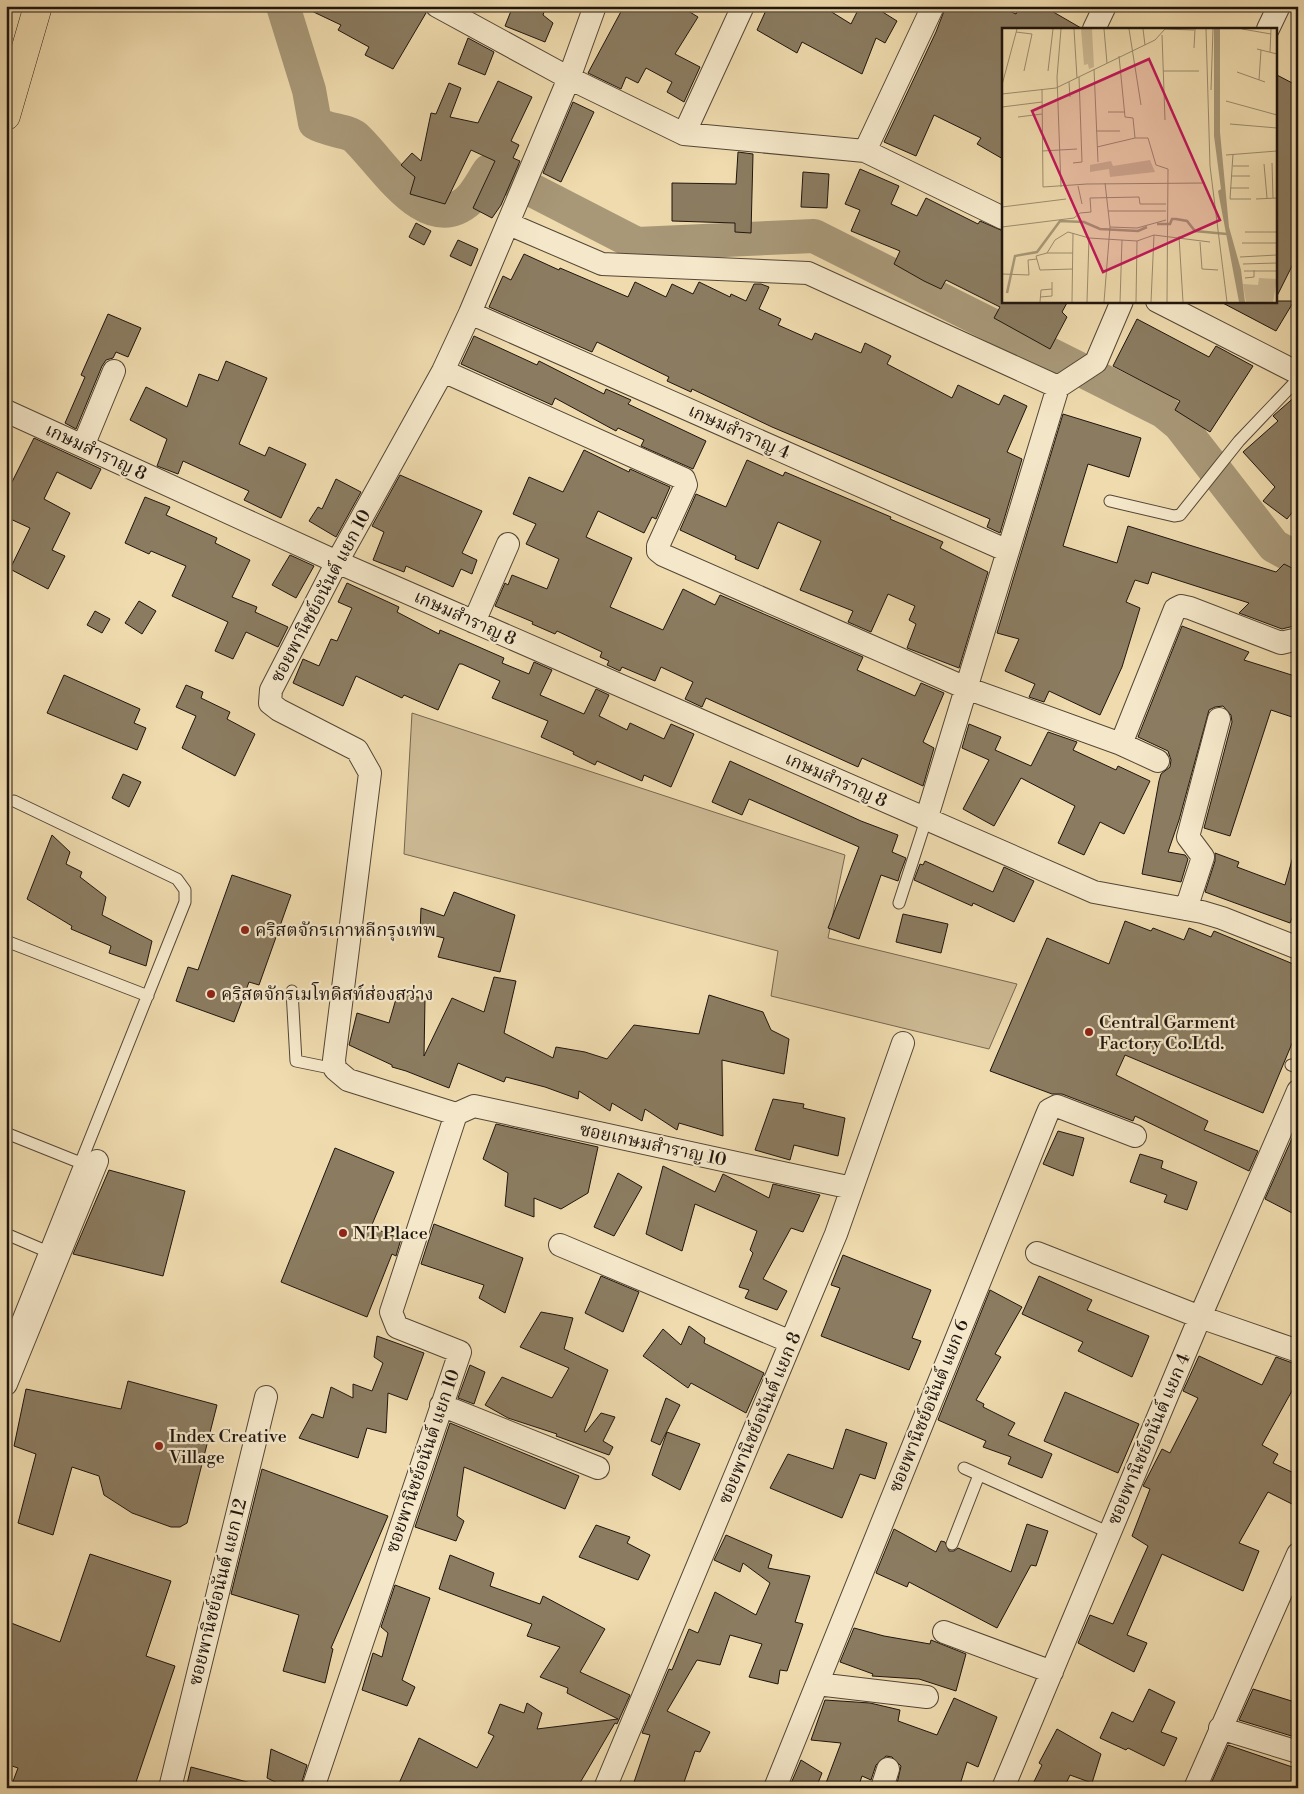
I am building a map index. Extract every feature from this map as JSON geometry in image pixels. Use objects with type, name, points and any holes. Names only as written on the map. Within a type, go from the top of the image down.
[{"type":"highway","points":[[6,116],[38,6]]},
{"type":"street","name":"ซอยพานิชย์อนันต์ แยก 10","points":[[335,1069],[334,1060],[370,773],[357,750],[279,710],[270,703],[271,690],[337,562],[443,371],[470,314],[532,168],[595,6]]},
{"type":"street","points":[[684,134],[744,6]]},
{"type":"street","points":[[865,151],[933,6]]},
{"type":"street","points":[[1094,28],[1105,6]]},
{"type":"street","points":[[1268,28],[1279,6]]},
{"type":"street","points":[[447,9],[568,78],[684,134],[865,151],[1002,216]]},
{"type":"street","points":[[512,216],[602,264],[808,273],[1058,387]]},
{"type":"street","points":[[926,820],[1058,387],[1096,362],[1122,302]]},
{"type":"street","points":[[1159,302],[1298,374]]},
{"type":"street","name":"เกษมสำราญ 4","points":[[470,314],[1008,551]]},
{"type":"street","points":[[83,446],[114,371]]},
{"type":"street","points":[[443,371],[684,479],[686,486],[658,546],[658,551],[663,554],[966,688],[1120,744],[1158,761]]},
{"type":"street","name":"เกษมสำราญ 8","points":[[6,411],[337,562],[1094,892],[1186,909],[1222,918],[1298,948]]},
{"type":"street","points":[[474,622],[508,544]]},
{"type":"street","points":[[1120,744],[1175,609],[1181,606],[1190,608],[1281,643],[1298,639]]},
{"type":"street","points":[[1186,909],[1203,857],[1188,837],[1219,719]]},
{"type":"street","name":"ซอยพานิชย์อนันต์ แยก 8","points":[[605,1788],[836,1234],[903,1043]]},
{"type":"street","points":[[335,1069],[348,1080],[456,1114]]},
{"type":"street","name":"ซอยพานิชย์อนันต์ แยก 4","points":[[1003,1788],[1200,1317],[1298,1091]]},
{"type":"street","name":"ซอยเกษมสำราญ 10","points":[[456,1114],[474,1106],[852,1188]]},
{"type":"street","name":"ซอยพานิชย์อนันต์ แยก 6","points":[[775,1788],[1046,1117],[1050,1110],[1057,1106],[1135,1136]]},
{"type":"street","name":"ซอยพานิชย์อนันต์ แยก 10","points":[[313,1788],[460,1352],[397,1327],[391,1312],[456,1114]]},
{"type":"street","points":[[6,1384],[89,1162]]},
{"type":"street","points":[[560,1245],[791,1342]]},
{"type":"street","points":[[1037,1253],[1200,1317],[1298,1351]]},
{"type":"street","name":"ซอยพานิชย์อนันต์ แยก 12","points":[[170,1788],[266,1397]]},
{"type":"street","points":[[441,1405],[598,1468]]},
{"type":"street","points":[[1195,1788],[1298,1554]]},
{"type":"street","points":[[944,1632],[1052,1672]]},
{"type":"street","points":[[817,1684],[927,1697]]},
{"type":"street","points":[[1220,1728],[1298,1752]]},
{"type":"lane","points":[[1110,501],[1174,516],[1186,510],[1239,441],[1298,379]]},
{"type":"lane","points":[[6,1349],[46,1251],[89,1162],[148,996],[185,902],[185,890],[177,879],[14,801]]},
{"type":"lane","points":[[899,903],[926,820]]},
{"type":"lane","points":[[6,941],[148,996]]},
{"type":"lane","points":[[292,991],[296,1061],[335,1069]]},
{"type":"lane","points":[[6,1133],[89,1162]]},
{"type":"lane","points":[[6,1234],[46,1251]]},
{"type":"lane","points":[[964,1468],[1110,1533]]},
{"type":"lane","points":[[952,1544],[979,1475]]},
{"type":"shaded area","points":[[412,713],[845,855],[828,938],[1017,984],[989,1049],[771,996],[778,951],[404,854]]},
{"type":"building","points":[[301,6],[424,6],[426,13],[393,69],[365,55],[369,47],[338,30],[341,25]]},
{"type":"building","points":[[513,6],[546,6],[543,15],[553,23],[545,42],[505,26]]},
{"type":"building","points":[[624,6],[680,6],[698,17],[675,54],[700,67],[684,102],[667,92],[672,82],[646,68],[638,83],[626,77],[621,89],[588,73]]},
{"type":"building","points":[[768,6],[822,6],[851,24],[860,6],[873,6],[897,21],[885,43],[876,38],[862,74],[802,42],[797,53],[757,30]]},
{"type":"building","points":[[946,6],[999,6],[1016,14],[1020,6],[1043,6],[1081,28],[1002,28],[1002,158],[977,144],[981,138],[934,115],[916,156],[884,142],[936,32]]},
{"type":"building","points":[[468,38],[494,52],[485,75],[458,64]]},
{"type":"building","points":[[1276,75],[1298,86],[1298,254],[1276,298]]},
{"type":"building","points":[[498,81],[532,97],[511,141],[519,145],[513,158],[520,161],[501,205],[492,218],[473,208],[495,161],[471,150],[445,204],[410,194],[415,177],[401,165],[412,153],[421,161],[431,113],[436,114],[449,83],[461,88],[450,117],[478,123]]},
{"type":"building","points":[[573,102],[594,112],[561,182],[543,173]]},
{"type":"building","points":[[738,152],[753,154],[751,233],[735,232],[735,223],[672,221],[672,183],[736,184]]},
{"type":"building","points":[[860,169],[899,186],[891,204],[917,216],[926,198],[978,224],[980,221],[1002,231],[1002,302],[1067,302],[1062,312],[1067,317],[1050,349],[994,318],[1000,307],[946,280],[941,289],[894,264],[900,251],[851,231],[860,210],[845,204]]},
{"type":"building","points":[[803,172],[829,174],[827,208],[801,207]]},
{"type":"building","points":[[416,223],[431,231],[424,245],[409,237]]},
{"type":"building","points":[[458,240],[478,249],[471,266],[450,256]]},
{"type":"building","points":[[524,254],[628,297],[635,282],[666,297],[672,284],[693,294],[699,282],[730,297],[731,294],[746,301],[754,284],[761,284],[769,287],[759,309],[781,319],[778,325],[812,340],[815,333],[861,353],[865,343],[891,356],[887,364],[952,398],[958,385],[999,405],[1004,395],[1027,406],[1007,452],[1022,459],[1000,533],[987,527],[990,519],[772,427],[692,389],[691,392],[667,381],[669,377],[597,342],[592,352],[489,307],[503,276],[511,280]]},
{"type":"building","points":[[1294,301],[1276,331],[1221,302]]},
{"type":"building","points":[[108,314],[141,328],[128,357],[116,352],[113,358],[106,360],[102,366],[76,429],[65,423],[85,377],[81,375]]},
{"type":"building","points":[[1137,319],[1209,357],[1216,346],[1253,366],[1210,432],[1175,410],[1180,401],[1113,366]]},
{"type":"building","points":[[474,336],[537,365],[539,361],[604,394],[606,389],[631,400],[628,404],[706,441],[693,469],[641,446],[644,440],[618,428],[616,431],[555,398],[552,405],[461,364]]},
{"type":"building","points":[[226,361],[267,378],[239,444],[265,456],[269,447],[306,464],[281,518],[244,500],[249,491],[183,461],[178,474],[157,466],[167,439],[130,420],[146,387],[187,407],[199,374],[218,381]]},
{"type":"building","points":[[1298,394],[1298,505],[1287,519],[1263,501],[1275,487],[1243,452],[1278,421],[1273,416]]},
{"type":"building","points":[[1063,414],[1141,438],[1129,477],[1088,464],[1063,546],[1117,563],[1128,526],[1276,572],[1284,564],[1298,571],[1298,625],[1282,629],[1239,613],[1249,603],[1152,572],[1148,584],[1135,580],[1126,602],[1140,608],[1122,667],[1100,715],[1049,691],[1044,702],[1029,697],[1035,684],[1005,671],[1019,639],[997,633]]},
{"type":"building","points":[[34,438],[101,469],[91,489],[57,472],[44,499],[70,513],[52,550],[65,556],[48,589],[10,569],[30,528],[6,517],[6,494]]},
{"type":"building","points":[[584,450],[629,472],[630,469],[670,487],[656,519],[652,517],[644,533],[598,511],[586,537],[632,558],[610,607],[663,630],[683,589],[715,605],[720,595],[863,657],[857,670],[915,696],[921,683],[944,693],[923,742],[934,748],[923,786],[862,758],[858,767],[706,698],[702,707],[685,699],[693,682],[661,667],[655,681],[622,667],[620,671],[607,665],[609,661],[600,657],[602,652],[557,631],[555,634],[532,624],[533,622],[495,606],[505,583],[508,585],[512,575],[547,589],[559,559],[526,544],[536,524],[513,514],[529,477],[563,492]]},
{"type":"building","points":[[747,460],[783,476],[785,472],[891,517],[890,519],[943,542],[940,548],[988,572],[959,668],[907,648],[916,624],[909,620],[915,606],[888,594],[871,632],[848,622],[853,611],[800,590],[821,541],[778,522],[758,569],[735,559],[736,556],[680,530],[696,494],[726,507]]},
{"type":"building","points":[[400,475],[482,511],[462,553],[477,560],[472,574],[461,569],[453,587],[406,566],[404,572],[373,560],[384,532],[372,526]]},
{"type":"building","points":[[336,479],[361,492],[336,537],[309,521],[318,507],[322,509]]},
{"type":"building","points":[[145,497],[170,507],[166,515],[217,538],[215,543],[250,560],[232,597],[257,607],[255,612],[288,627],[278,647],[246,632],[233,659],[215,651],[228,622],[172,596],[186,566],[151,551],[149,554],[125,543]]},
{"type":"building","points":[[290,555],[314,566],[296,598],[272,585]]},
{"type":"building","points":[[347,583],[399,607],[397,612],[439,634],[440,630],[504,658],[502,663],[529,674],[534,662],[552,670],[540,695],[584,714],[596,689],[609,695],[599,716],[627,730],[630,723],[664,739],[671,724],[694,734],[671,787],[644,775],[642,781],[597,761],[595,765],[573,754],[574,752],[541,737],[548,721],[492,698],[500,681],[462,664],[459,664],[438,710],[404,695],[402,698],[356,676],[343,706],[293,683],[303,659],[319,666],[331,639],[337,641],[352,608],[338,602]]},
{"type":"building","points":[[139,601],[156,611],[142,634],[125,623]]},
{"type":"building","points":[[95,611],[110,619],[102,633],[87,625]]},
{"type":"building","points":[[1182,626],[1249,652],[1244,660],[1298,677],[1298,719],[1271,710],[1230,836],[1204,828],[1232,722],[1231,715],[1223,706],[1209,710],[1179,820],[1168,852],[1185,855],[1188,859],[1181,882],[1142,874],[1159,781],[1161,774],[1170,767],[1171,760],[1168,751],[1138,737]]},
{"type":"building","points":[[64,675],[140,709],[134,723],[146,728],[137,750],[47,713]]},
{"type":"building","points":[[186,685],[203,692],[201,698],[230,712],[227,719],[255,734],[235,776],[182,748],[196,716],[176,707]]},
{"type":"building","points":[[969,724],[1001,737],[995,750],[1031,766],[1048,732],[1077,742],[1073,750],[1116,770],[1118,766],[1150,781],[1124,834],[1100,822],[1084,855],[1058,843],[1075,806],[1021,778],[994,826],[963,809],[989,760],[962,748]]},
{"type":"building","points":[[730,761],[861,821],[898,835],[892,852],[906,858],[898,881],[881,875],[859,939],[828,928],[859,847],[749,799],[742,815],[712,802]]},
{"type":"building","points":[[123,774],[141,782],[129,807],[112,798]]},
{"type":"building","points":[[52,835],[70,852],[66,864],[82,872],[80,877],[106,897],[102,915],[152,941],[146,966],[109,953],[111,946],[71,929],[72,926],[27,899]]},
{"type":"building","points":[[1215,853],[1239,862],[1237,867],[1285,885],[1294,853],[1298,854],[1298,903],[1290,923],[1205,892],[1215,861]]},
{"type":"building","points":[[925,861],[993,892],[1004,867],[1034,881],[1014,922],[973,903],[972,906],[914,880],[920,864],[923,865]]},
{"type":"building","name":"คริสตจักรเกาหลีกรุงเทพ","points":[[232,875],[291,895],[259,985],[249,982],[234,1022],[176,1001],[188,967],[198,970]]},
{"type":"building","points":[[454,892],[515,915],[500,972],[438,957],[444,938],[420,932],[421,908],[444,916]]},
{"type":"building","points":[[903,914],[948,924],[941,953],[896,942]]},
{"type":"building","points":[[1125,921],[1151,931],[1153,928],[1184,940],[1189,928],[1211,937],[1214,931],[1298,966],[1298,1029],[1263,1113],[1125,1055],[1116,1075],[1208,1121],[1204,1130],[1258,1151],[1249,1171],[1135,1116],[1133,1121],[1062,1094],[1052,1094],[990,1071],[1047,938],[1109,964]]},
{"type":"building","points":[[494,977],[516,981],[504,1033],[553,1058],[556,1047],[585,1052],[607,1059],[634,1025],[699,1034],[709,995],[763,1012],[771,1030],[789,1039],[784,1074],[722,1060],[723,1136],[679,1123],[677,1130],[645,1109],[642,1121],[612,1103],[610,1111],[579,1091],[578,1099],[545,1087],[506,1077],[504,1082],[458,1063],[449,1088],[392,1067],[392,1065],[349,1045],[357,1013],[389,1023],[398,992],[425,999],[424,1056],[452,998],[484,1012]]},
{"type":"building","points":[[773,1099],[804,1104],[803,1108],[845,1118],[838,1156],[794,1145],[790,1160],[755,1150]]},
{"type":"building","points":[[496,1124],[598,1147],[588,1193],[561,1209],[534,1198],[534,1217],[505,1206],[508,1173],[483,1159]]},
{"type":"building","points":[[1298,1125],[1298,1216],[1265,1199]]},
{"type":"building","points":[[1058,1131],[1084,1138],[1073,1176],[1043,1164]]},
{"type":"building","name":"NT Place","points":[[335,1148],[394,1172],[371,1227],[401,1239],[396,1256],[392,1254],[367,1317],[281,1282]]},
{"type":"building","points":[[1140,1154],[1163,1161],[1161,1168],[1197,1182],[1187,1210],[1164,1202],[1167,1195],[1130,1182]]},
{"type":"building","points":[[663,1166],[715,1192],[723,1174],[769,1198],[773,1184],[820,1195],[803,1232],[791,1228],[763,1279],[787,1291],[777,1310],[745,1298],[749,1290],[739,1287],[753,1253],[750,1250],[757,1231],[695,1204],[682,1251],[646,1234]]},
{"type":"building","points":[[109,1170],[185,1191],[163,1276],[73,1254]]},
{"type":"building","points":[[618,1173],[642,1187],[614,1236],[594,1227]]},
{"type":"building","points":[[434,1224],[523,1258],[505,1313],[479,1298],[484,1285],[421,1264]]},
{"type":"building","points":[[843,1255],[931,1290],[912,1338],[921,1341],[909,1370],[821,1336],[840,1288],[831,1285]]},
{"type":"building","points":[[601,1276],[639,1292],[623,1332],[585,1313]]},
{"type":"building","points":[[1039,1276],[1092,1300],[1087,1310],[1149,1336],[1132,1377],[1078,1351],[1083,1342],[1022,1314]]},
{"type":"building","points":[[990,1290],[1022,1307],[995,1354],[1001,1357],[976,1400],[984,1404],[983,1407],[1015,1423],[1008,1435],[1052,1454],[1042,1478],[1008,1464],[1011,1457],[983,1447],[986,1441],[938,1420]]},
{"type":"building","points":[[541,1312],[573,1318],[564,1349],[608,1370],[584,1431],[586,1432],[601,1413],[615,1417],[603,1441],[613,1447],[609,1455],[556,1436],[557,1434],[508,1418],[485,1405],[502,1377],[552,1398],[569,1368],[520,1347]]},
{"type":"building","points":[[689,1326],[705,1338],[704,1343],[764,1373],[746,1413],[691,1383],[688,1388],[643,1356],[663,1329],[681,1345]]},
{"type":"building","points":[[377,1336],[424,1353],[407,1400],[388,1393],[386,1433],[367,1428],[358,1458],[299,1438],[312,1414],[323,1418],[331,1387],[353,1398],[353,1384],[372,1391],[383,1363],[374,1357]]},
{"type":"building","points":[[1199,1356],[1262,1385],[1276,1357],[1298,1365],[1298,1380],[1262,1445],[1278,1454],[1273,1463],[1298,1475],[1298,1507],[1268,1492],[1239,1543],[1259,1551],[1243,1591],[1162,1554],[1127,1635],[1147,1643],[1134,1672],[1078,1643],[1090,1615],[1113,1624],[1148,1546],[1132,1536],[1150,1489],[1143,1486],[1162,1449],[1170,1453],[1198,1398],[1183,1391]]},
{"type":"building","points":[[470,1365],[485,1372],[474,1404],[458,1398]]},
{"type":"building","points":[[128,1381],[217,1405],[187,1523],[180,1527],[171,1527],[132,1513],[104,1495],[99,1476],[72,1467],[53,1535],[18,1523],[36,1454],[14,1446],[26,1389],[121,1409]]},
{"type":"building","points":[[1065,1392],[1139,1424],[1118,1473],[1044,1441]]},
{"type":"building","points":[[666,1398],[680,1405],[660,1445],[651,1441]]},
{"type":"building","points":[[450,1423],[579,1476],[565,1509],[464,1467],[457,1516],[464,1521],[456,1541],[415,1527]]},
{"type":"building","points":[[846,1429],[887,1443],[875,1479],[860,1474],[842,1518],[770,1488],[788,1454],[833,1469]]},
{"type":"building","points":[[667,1432],[700,1444],[680,1490],[652,1475]]},
{"type":"building","points":[[262,1469],[388,1516],[331,1648],[333,1649],[325,1683],[283,1671],[299,1615],[231,1594]]},
{"type":"building","points":[[1027,1524],[1048,1531],[1036,1566],[1031,1565],[997,1628],[909,1582],[907,1587],[876,1573],[894,1529],[936,1552],[941,1541],[945,1542],[949,1551],[954,1551],[958,1548],[1011,1572]]},
{"type":"building","points":[[596,1525],[630,1537],[627,1543],[650,1555],[638,1580],[579,1557]]},
{"type":"building","points":[[726,1535],[772,1555],[768,1568],[810,1576],[795,1622],[803,1624],[787,1671],[780,1670],[778,1684],[749,1677],[762,1644],[730,1635],[720,1665],[697,1660],[667,1711],[710,1732],[700,1752],[695,1751],[682,1788],[632,1788],[650,1735],[642,1733],[669,1669],[672,1670],[689,1629],[698,1633],[715,1592],[756,1615],[770,1583],[743,1563],[740,1572],[714,1560]]},
{"type":"building","points":[[90,1554],[171,1581],[146,1656],[175,1666],[134,1788],[24,1788],[12,1784],[18,1768],[6,1764],[6,1621],[60,1642]]},
{"type":"building","points":[[450,1555],[494,1573],[490,1586],[540,1604],[543,1596],[605,1629],[580,1672],[630,1695],[617,1724],[615,1723],[577,1788],[397,1788],[419,1738],[477,1768],[494,1736],[488,1733],[500,1704],[524,1713],[527,1703],[542,1713],[537,1729],[618,1719],[567,1693],[568,1688],[540,1677],[560,1647],[527,1636],[532,1624],[439,1589]]},
{"type":"building","points":[[395,1585],[430,1598],[402,1680],[415,1687],[407,1706],[362,1690],[373,1653],[382,1657],[388,1633],[381,1627]]},
{"type":"building","points":[[854,1628],[884,1636],[930,1644],[931,1640],[966,1654],[956,1691],[919,1679],[872,1676],[873,1674],[840,1662]]},
{"type":"building","points":[[1149,1689],[1175,1702],[1161,1732],[1177,1738],[1164,1766],[1128,1748],[1126,1750],[1100,1738],[1112,1712],[1133,1722]]},
{"type":"building","points":[[1253,1689],[1298,1703],[1298,1738],[1239,1720]]},
{"type":"building","points":[[954,1698],[997,1717],[978,1767],[967,1762],[959,1788],[896,1788],[901,1766],[892,1757],[886,1756],[876,1765],[871,1780],[862,1776],[858,1788],[843,1788],[826,1783],[841,1743],[811,1740],[825,1700],[870,1703],[900,1710],[898,1721],[937,1735]]},
{"type":"building","points":[[1057,1729],[1101,1754],[1092,1783],[1070,1775],[1064,1788],[1031,1788],[1042,1765],[1039,1763]]},
{"type":"building","points":[[1228,1745],[1298,1769],[1298,1788],[1209,1788]]},
{"type":"building","points":[[271,1749],[307,1765],[300,1788],[288,1788],[267,1778]]},
{"type":"building","points":[[801,1760],[822,1773],[816,1788],[789,1788]]},
{"type":"building","points":[[191,1767],[251,1783],[251,1788],[186,1788]]},
{"type":"waterway","points":[[283,6],[309,90],[315,123],[355,137],[392,178],[421,204],[437,210],[453,209],[469,200],[489,171],[505,176],[637,244],[814,236],[1163,411],[1180,425],[1274,546],[1298,559]]},
{"type":"place","name":"คริสตจักรเกาหลีกรุงเทพ","points":[[245,930]]},
{"type":"place","name":"คริสตจักรเมโทดิสท์ส่องสว่าง","points":[[211,994]]},
{"type":"place","name":"Central Garment Factory Co.Ltd.","points":[[1089,1032]]},
{"type":"place","name":"NT Place","points":[[343,1233]]},
{"type":"place","name":"Index Creative Village","points":[[159,1446]]}]
